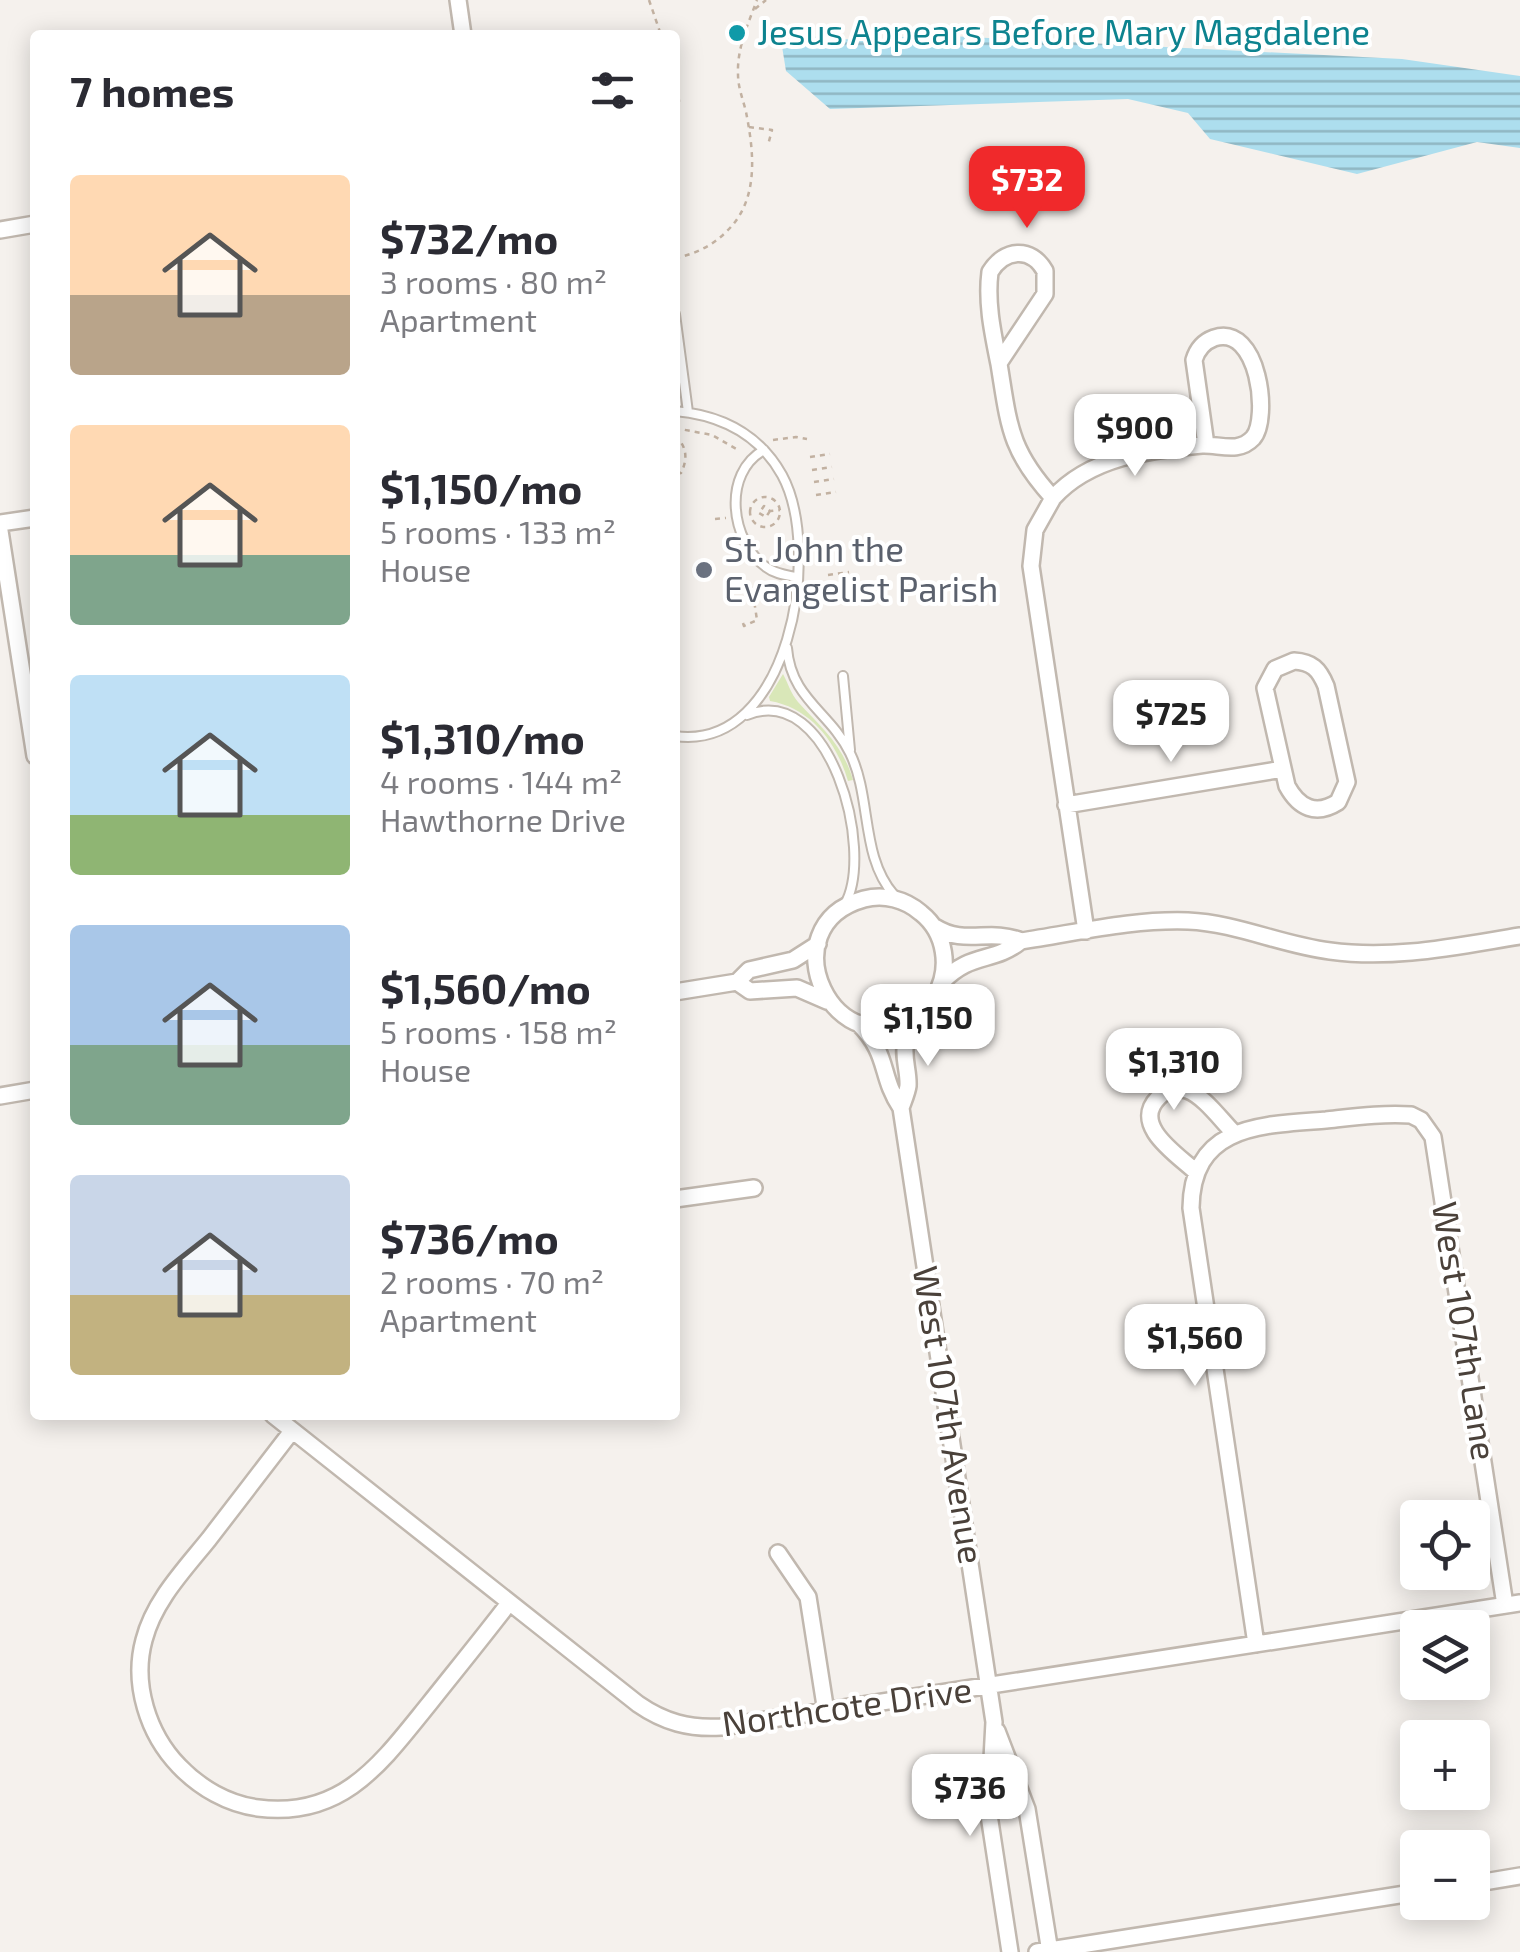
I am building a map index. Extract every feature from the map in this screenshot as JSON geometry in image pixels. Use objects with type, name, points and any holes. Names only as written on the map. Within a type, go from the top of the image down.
[{"type":"street","points":[[458,0],[463,30]]},
{"type":"street","points":[[0,230],[30,225]]},
{"type":"street","points":[[998,363],[1047,286],[1041,264],[1023,253],[1003,257],[990,272],[992,343],[1006,419],[1017,451],[1053,498]]},
{"type":"street","points":[[1086,931],[1031,566],[1036,530],[1053,498],[1074,477],[1099,464],[1206,444],[1231,448],[1246,444],[1261,422],[1253,361],[1244,345],[1232,338],[1208,340],[1194,360],[1206,444]]},
{"type":"street","points":[[30,519],[0,527],[30,723]]},
{"type":"street","points":[[1303,662],[1320,671],[1326,686],[1346,782],[1344,792],[1330,807],[1306,808],[1294,800],[1283,769],[1266,688],[1275,669],[1284,663],[1303,662]]},
{"type":"street","points":[[1066,805],[1283,769]]},
{"type":"street","points":[[828,1001],[817,979],[818,944],[829,922],[842,909],[871,898],[901,901],[952,936],[1003,934],[1020,941],[1156,921],[1211,922],[1327,951],[1380,955],[1520,936]]},
{"type":"street","points":[[934,927],[944,956],[942,982]]},
{"type":"street","points":[[737,982],[750,991],[797,988],[828,1001],[858,1023],[897,1025],[920,1013],[942,982],[961,964],[1006,953],[1020,941]]},
{"type":"street","points":[[680,991],[737,982],[748,970],[793,960],[818,944]]},
{"type":"street","name":"West 107th Avenue","points":[[920,1013],[906,1040],[908,1086],[901,1108],[994,1722],[989,1815],[1010,1952]]},
{"type":"street","name":"West 107th Avenue","points":[[858,1023],[879,1048],[888,1090],[901,1108]]},
{"type":"street","points":[[1196,1172],[1152,1129],[1150,1114],[1155,1101],[1171,1090],[1191,1092],[1234,1133],[1210,1151],[1196,1172],[1190,1208],[1256,1644]]},
{"type":"street","points":[[0,1096],[30,1091]]},
{"type":"street","name":"West 107th Lane","points":[[1234,1133],[1258,1126],[1398,1114],[1411,1114],[1421,1120],[1436,1148],[1513,1604]]},
{"type":"street","points":[[680,1198],[754,1188]]},
{"type":"street","name":"Northcote Drive","points":[[279,1420],[638,1704],[674,1723],[722,1728],[1513,1604]]},
{"type":"street","points":[[292,1430],[167,1593],[143,1642],[140,1671],[148,1716],[168,1754],[190,1776],[224,1798],[267,1808],[315,1804],[345,1792],[380,1765],[510,1603]]},
{"type":"street","points":[[778,1553],[808,1598],[826,1712]]},
{"type":"street","name":"West 107th Avenue","points":[[994,1722],[1027,1809],[1046,1951]]},
{"type":"street","points":[[1490,1881],[1520,1876]]},
{"type":"street","points":[[1046,1951],[1400,1895]]},
{"type":"lane","points":[[680,345],[688,412]]},
{"type":"lane","points":[[680,411],[732,425],[766,446],[780,472],[790,496],[796,543],[789,661],[798,686],[851,754],[862,786],[876,862],[886,886],[901,901]]},
{"type":"lane","points":[[766,446],[746,464],[738,482],[739,526],[747,546],[762,564],[774,572],[796,576]]},
{"type":"lane","points":[[734,722],[767,687],[788,637]]},
{"type":"lane","points":[[843,676],[851,754]]},
{"type":"lane","points":[[680,736],[703,736],[760,710],[788,714],[808,728],[826,751],[842,786],[853,846],[854,882],[842,909]]},
{"type":"path","points":[[649,0],[659,30]]},
{"type":"path","points":[[680,257],[714,242],[741,214],[752,176],[738,64],[757,0]]},
{"type":"path","points":[[754,10],[766,0]]},
{"type":"path","points":[[748,127],[772,130],[768,145]]},
{"type":"path","points":[[680,429],[712,435],[742,452]]},
{"type":"path","points":[[766,446],[796,437],[807,439]]},
{"type":"path","points":[[680,441],[686,456],[680,473]]},
{"type":"path","points":[[810,458],[830,454]]},
{"type":"path","points":[[812,470],[832,467]]},
{"type":"path","points":[[814,482],[834,479]]},
{"type":"path","points":[[816,495],[836,492]]},
{"type":"path","points":[[763,496],[776,501],[780,510],[778,519],[767,527],[758,525],[750,514],[754,501],[763,496]]},
{"type":"path","points":[[743,515],[759,512],[764,506],[770,511],[786,509]]},
{"type":"path","points":[[759,512],[766,518],[770,511]]},
{"type":"path","points":[[716,519],[728,518]]},
{"type":"path","points":[[828,576],[850,572]]},
{"type":"path","points":[[739,592],[772,581]]},
{"type":"path","points":[[830,589],[851,586]]},
{"type":"path","points":[[743,623],[744,626],[757,622],[752,588]]},
{"type":"path","points":[[832,603],[853,600]]},
{"type":"green space","points":[[783,674],[796,699],[837,747],[853,780],[848,781],[837,753],[810,719],[770,701]]},
{"type":"water","points":[[780,34],[856,40],[931,35],[1402,59],[1520,76],[1520,148],[1477,142],[1357,174],[1210,139],[1188,113],[1128,99],[830,109],[786,71]]},
{"type":"place","name":"Jesus Appears Before Mary Magdalene","points":[[737,33]]},
{"type":"place","name":"St. John the Evangelist Parish","points":[[704,570]]}]
